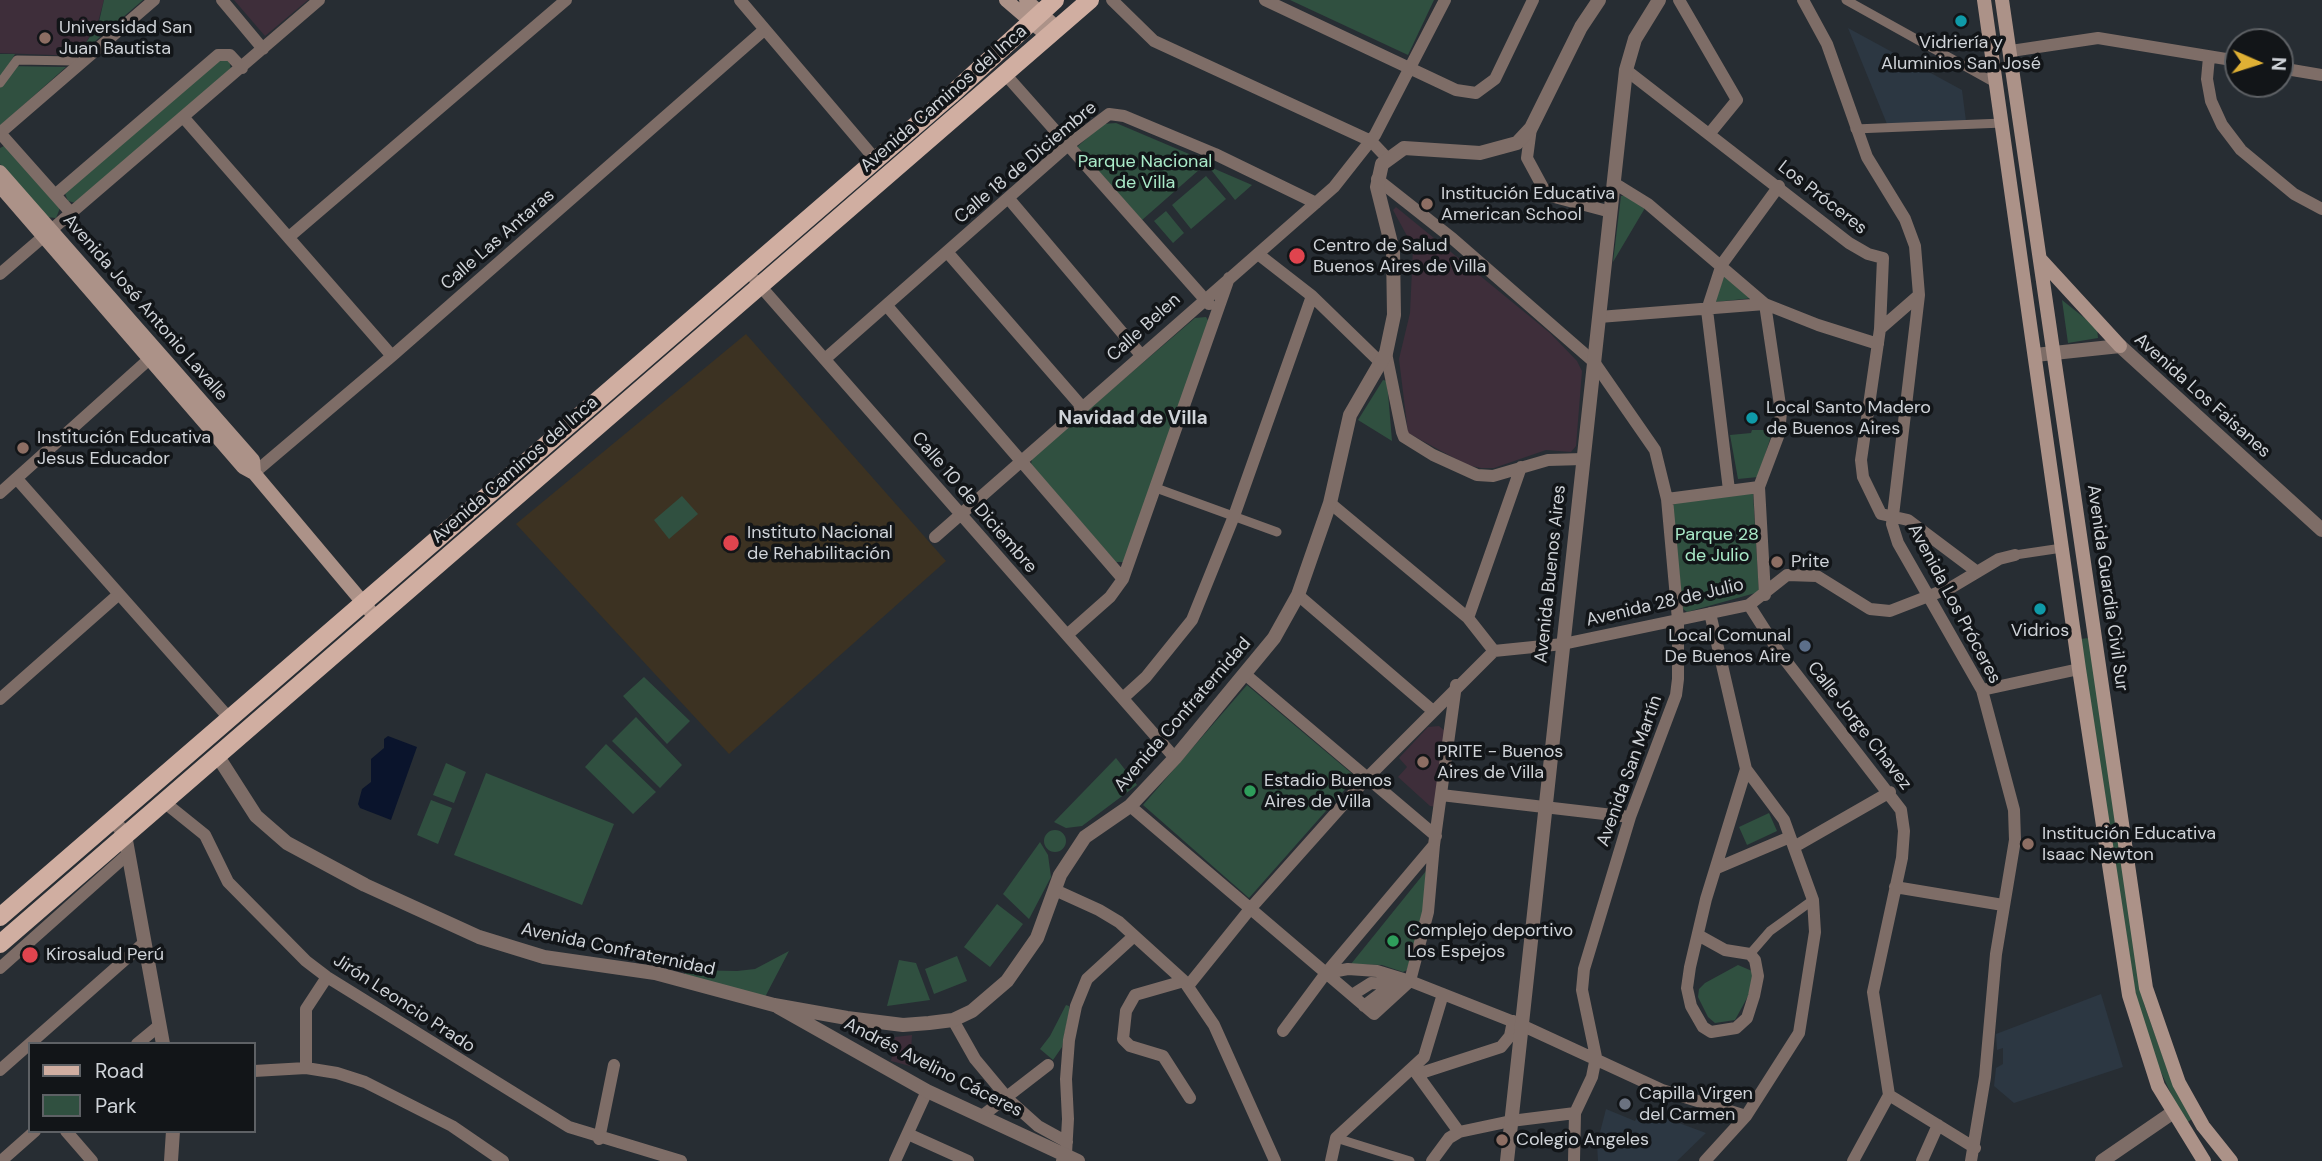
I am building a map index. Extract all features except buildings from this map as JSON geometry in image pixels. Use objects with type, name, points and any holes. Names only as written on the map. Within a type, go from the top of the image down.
[{"type":"main road","points":[[1006,0],[1037,17]]},
{"type":"main road","points":[[1026,0],[1037,17],[1054,33]]},
{"type":"main road","name":"Avenida Caminos del Inca","points":[[0,917],[747,271],[1055,0]]},
{"type":"main road","name":"Avenida Caminos del Inca","points":[[0,944],[1090,0]]},
{"type":"main road","points":[[1984,0],[2079,669],[2129,995],[2158,1086],[2172,1113],[2204,1161]]},
{"type":"main road","name":"Avenida Guardia Civil Sur","points":[[2002,0],[2150,1006],[2179,1083],[2203,1126],[2231,1161]]},
{"type":"main road","name":"Avenida José Antonio Lavalle","points":[[0,172],[48,234],[153,355],[243,467],[254,473],[376,618]]},
{"type":"main road","name":"Avenida José Antonio Lavalle","points":[[0,186],[48,234]]},
{"type":"main road","points":[[2039,257],[2057,281],[2120,346]]},
{"type":"main road","points":[[2074,632],[2093,628]]},
{"type":"street","points":[[72,214],[0,133],[154,0]]},
{"type":"street","points":[[222,0],[264,49]]},
{"type":"street","points":[[0,274],[319,0]]},
{"type":"street","points":[[289,237],[566,0]]},
{"type":"street","points":[[740,0],[875,159]]},
{"type":"street","points":[[1112,0],[1154,41],[1371,141],[1387,158]]},
{"type":"street","points":[[1265,0],[1456,90],[1476,93],[1495,79],[1533,0]]},
{"type":"street","name":"Calle Belen","points":[[934,537],[1203,299],[1316,203],[1350,170],[1371,141],[1444,0]]},
{"type":"street","points":[[1377,179],[1387,158],[1395,151],[1412,147],[1480,153],[1517,143],[1531,128],[1580,27],[1600,0]]},
{"type":"street","name":"Avenida Buenos Aires","points":[[1507,1161],[1516,1023],[1563,645],[1626,70],[1635,39],[1659,0]]},
{"type":"street","points":[[1679,0],[1737,100],[1710,133]]},
{"type":"street","name":"Avenida Los Próceres","points":[[1803,0],[1827,44],[1867,158],[1911,233],[1919,295],[1891,515],[1898,542],[1982,690],[2016,825],[2003,905],[1973,1155]]},
{"type":"street","points":[[1846,0],[1998,85]]},
{"type":"street","name":"Calle Las Antaras","points":[[254,473],[392,356],[764,30]]},
{"type":"street","points":[[2011,51],[2098,38],[2224,59]]},
{"type":"street","points":[[56,194],[218,55],[230,55],[242,68]]},
{"type":"street","points":[[2209,57],[2207,79],[2211,101],[2222,125],[2241,150],[2284,187],[2322,209]]},
{"type":"street","points":[[0,83],[17,60],[75,61],[78,65]]},
{"type":"street","name":"Los Próceres","points":[[1626,70],[1858,249],[1883,258],[1880,329],[1861,460],[1863,477],[1878,510],[1891,515]]},
{"type":"street","points":[[2294,70],[2322,75]]},
{"type":"street","points":[[1005,74],[1203,299],[1217,311]]},
{"type":"street","name":"Calle 18 de Diciembre","points":[[825,359],[1104,116],[1116,114],[1216,154],[1316,203]]},
{"type":"street","points":[[184,118],[392,356]]},
{"type":"street","points":[[1855,129],[2003,123]]},
{"type":"street","points":[[1531,128],[1527,158],[1547,195],[1611,212]]},
{"type":"street","name":"Avenida Confraternidad","points":[[204,740],[218,755],[250,808],[287,843],[365,885],[479,937],[544,957],[655,973],[774,1004],[847,1018],[903,1025],[953,1020],[989,999],[1007,981],[1037,938],[1060,875],[1085,837],[1130,806],[1175,758],[1274,638],[1298,595],[1330,503],[1350,415],[1384,358],[1394,316],[1396,286],[1393,251],[1377,179]]},
{"type":"street","name":"Avenida San Martín","points":[[1377,179],[1453,239],[1594,362],[1655,450],[1667,499],[1678,620],[1676,695],[1630,817],[1584,969],[1582,990],[1596,1057],[1592,1077],[1575,1112],[1574,1161]]},
{"type":"street","points":[[1614,183],[1648,204],[1722,264],[1765,304],[1818,326],[1878,344]]},
{"type":"street","points":[[1729,490],[1707,310],[1722,264],[1779,186]]},
{"type":"street","points":[[1009,199],[1141,355]]},
{"type":"street","points":[[947,253],[1082,407]]},
{"type":"street","points":[[1258,254],[1384,358],[1405,437],[1477,475],[1493,476],[1548,460],[1583,460]]},
{"type":"street","name":"Calle 10 de Diciembre","points":[[747,271],[1175,758]]},
{"type":"street","points":[[1067,635],[1110,597],[1123,579],[1229,277]]},
{"type":"street","points":[[1880,329],[1919,295]]},
{"type":"street","points":[[1122,698],[1146,677],[1192,620],[1234,516],[1312,296]]},
{"type":"street","points":[[1599,317],[1765,304]]},
{"type":"street","points":[[1765,304],[1781,412],[1779,434],[1759,487],[1765,595]]},
{"type":"street","points":[[887,306],[1123,579]]},
{"type":"street","name":"Avenida Los Faisanes","points":[[2035,355],[2120,346],[2322,530]]},
{"type":"street","points":[[0,493],[153,355]]},
{"type":"street","points":[[1468,618],[1521,467]]},
{"type":"street","points":[[17,479],[229,718]]},
{"type":"street","points":[[1667,499],[1759,487]]},
{"type":"street","points":[[1156,488],[1277,532]]},
{"type":"street","points":[[1190,1098],[1163,1056],[1130,1046],[1123,1039],[1126,1011],[1135,995],[1186,983],[1367,779],[1457,685],[1494,651],[1468,618],[1330,503]]},
{"type":"street","points":[[1891,515],[1908,520],[1976,571]]},
{"type":"street","points":[[2015,555],[2062,548]]},
{"type":"street","name":"Avenida 28 de Julio","points":[[1494,651],[1563,645],[1749,605],[1787,575],[1817,576],[1870,609],[1890,611],[1952,587],[1976,571],[2015,555]]},
{"type":"street","points":[[0,699],[119,594]]},
{"type":"street","points":[[1298,595],[1433,711]]},
{"type":"street","name":"Calle Jorge Chavez","points":[[1749,605],[1787,663],[1890,792],[1901,810],[1904,831],[1873,992],[1889,1095]]},
{"type":"street","points":[[1705,1161],[1746,1116],[1799,1033],[1815,932],[1813,900],[1792,842],[1776,805],[1746,769],[1710,613]]},
{"type":"street","points":[[1982,690],[2079,669]]},
{"type":"street","points":[[1246,675],[1435,840]]},
{"type":"street","points":[[1369,1010],[1410,981],[1429,912],[1435,840],[1457,685]]},
{"type":"street","points":[[1698,935],[1725,950],[1750,954],[1755,960],[1758,976],[1747,1018],[1736,1028],[1711,1032],[1703,1027],[1691,1006],[1687,988],[1698,935],[1746,769]]},
{"type":"street","points":[[1717,868],[1792,842],[1890,792]]},
{"type":"street","points":[[1441,795],[1630,817]]},
{"type":"street","name":"Jirón Leoncio Prado","points":[[164,802],[205,835],[228,882],[306,961],[327,976],[536,1110],[599,1139],[681,1161]]},
{"type":"street","points":[[1130,806],[1369,1010]]},
{"type":"street","points":[[113,819],[125,835],[163,1042]]},
{"type":"street","points":[[1283,1031],[1326,973],[1435,840]]},
{"type":"street","points":[[0,968],[128,854]]},
{"type":"street","points":[[1895,887],[2003,905]]},
{"type":"street","points":[[1055,890],[1100,910],[1134,936],[1186,983],[1214,1026],[1275,1161]]},
{"type":"street","points":[[1750,954],[1770,931],[1813,900]]},
{"type":"street","points":[[1068,1154],[1066,1079],[1076,1006],[1087,979],[1134,936]]},
{"type":"street","points":[[32,1042],[145,942]]},
{"type":"street","points":[[1326,973],[1348,969],[1377,971],[1410,981],[1596,1057],[1662,1090],[1746,1116]]},
{"type":"street","points":[[306,1068],[306,1009],[327,976]]},
{"type":"street","points":[[1352,995],[1371,983],[1393,984],[1410,981]]},
{"type":"street","points":[[1369,1010],[1393,984]]},
{"type":"street","points":[[1331,1161],[1336,1138],[1415,1071],[1424,1057],[1443,994]]},
{"type":"street","name":"Andrés Avelino Cáceres","points":[[774,1004],[795,1019],[927,1091],[1068,1154]]},
{"type":"street","points":[[953,1020],[975,1059],[1008,1098],[1068,1154]]},
{"type":"street","points":[[1415,1071],[1501,1047],[1516,1023]]},
{"type":"street","points":[[139,1042],[160,1025]]},
{"type":"street","points":[[0,1070],[28,1045]]},
{"type":"street","points":[[599,1139],[614,1065]]},
{"type":"street","points":[[982,1116],[1048,1065]]},
{"type":"street","points":[[256,1071],[306,1068],[337,1073],[391,1094],[452,1126],[503,1161]]},
{"type":"street","points":[[1415,1071],[1459,1132]]},
{"type":"street","points":[[895,1161],[927,1091]]},
{"type":"street","points":[[1853,1161],[1889,1095],[1938,1125],[1973,1155]]},
{"type":"street","points":[[1432,1161],[1449,1138],[1459,1132],[1575,1112]]},
{"type":"street","points":[[2102,1161],[2172,1113]]},
{"type":"street","points":[[1922,1161],[1938,1125]]},
{"type":"street","points":[[1,1161],[33,1133]]},
{"type":"street","points":[[67,1133],[92,1161]]},
{"type":"street","points":[[171,1161],[173,1133]]},
{"type":"street","points":[[908,1135],[968,1161]]},
{"type":"street","points":[[1336,1138],[1410,1161]]},
{"type":"shaded area","name":"Universidad San Juan Bautista","points":[[0,0],[104,0],[98,22],[78,56],[0,53]]},
{"type":"shaded area","points":[[234,0],[308,0],[265,36]]},
{"type":"shaded area","points":[[1848,28],[1962,90],[1966,121],[1889,129]]},
{"type":"shaded area","points":[[1396,207],[1550,333],[1577,361],[1582,371],[1576,446],[1571,452],[1546,450],[1494,468],[1481,468],[1467,465],[1408,433],[1399,359],[1410,313],[1413,247],[1393,210]]},
{"type":"shaded area","name":"Instituto Nacional de Rehabilitación","points":[[746,334],[946,561],[729,754],[516,524]]},
{"type":"shaded area","name":"PRITE - Buenos Aires de Villa","points":[[1439,726],[1445,731],[1436,807],[1430,806],[1398,777],[1407,767],[1399,758],[1428,727]]},
{"type":"shaded area","points":[[2101,994],[2123,1067],[2014,1103],[1994,1086],[1996,1068],[2003,1064],[2003,1048],[1997,1050],[1996,1034]]},
{"type":"shaded area","points":[[912,1035],[910,1066],[891,1061],[895,1037]]},
{"type":"shaded area","points":[[1606,1109],[1635,1121],[1641,1109],[1706,1133],[1677,1161],[1598,1161],[1597,1144]]},
{"type":"green space","points":[[104,0],[143,0],[78,56],[99,22]]},
{"type":"green space","points":[[1290,0],[1434,0],[1408,55]]},
{"type":"green space","points":[[0,54],[15,54],[8,66],[66,67],[0,126]]},
{"type":"green space","points":[[229,60],[231,69],[76,203],[68,201],[64,191],[215,61]]},
{"type":"green space","name":"Parque Nacional de Villa","points":[[1116,123],[1208,162],[1142,220],[1077,147],[1103,124]]},
{"type":"green space","points":[[6,145],[60,208],[56,218],[46,217],[0,164],[0,148]]},
{"type":"green space","points":[[1208,166],[1252,185],[1235,200]]},
{"type":"green space","points":[[1206,176],[1226,199],[1191,229],[1172,205]]},
{"type":"green space","points":[[1627,195],[1645,208],[1613,262],[1621,196]]},
{"type":"green space","points":[[1166,211],[1184,233],[1173,243],[1154,221]]},
{"type":"green space","points":[[1724,276],[1753,298],[1715,302]]},
{"type":"green space","points":[[2062,300],[2097,328],[2098,338],[2068,343]]},
{"type":"green space","points":[[1206,317],[1209,322],[1126,562],[1116,562],[1031,465],[1032,458],[1195,318]]},
{"type":"green space","points":[[1383,380],[1387,381],[1392,441],[1358,420]]},
{"type":"green space","points":[[1752,430],[1764,430],[1771,436],[1758,477],[1738,479],[1730,435],[1751,433]]},
{"type":"green space","name":"Parque 28 de Julio","points":[[1753,493],[1759,592],[1687,612],[1683,609],[1672,507],[1675,503]]},
{"type":"green space","points":[[682,496],[698,514],[669,539],[654,520]]},
{"type":"green space","points":[[2089,638],[2144,1004],[2170,1077],[2192,1119],[2185,1124],[2148,1044],[2137,1004],[2080,639]]},
{"type":"green space","points":[[644,677],[690,721],[667,744],[623,696]]},
{"type":"green space","name":"Estadio Buenos Aires de Villa","points":[[1247,685],[1356,777],[1249,898],[1143,805]]},
{"type":"green space","points":[[636,717],[682,765],[660,788],[612,741]]},
{"type":"green space","points":[[606,744],[656,792],[633,814],[585,767]]},
{"type":"green space","points":[[1116,758],[1137,785],[1082,826],[1066,828],[1054,822]]},
{"type":"green space","points":[[446,763],[466,772],[454,803],[433,795]]},
{"type":"green space","points":[[486,773],[614,824],[582,905],[454,855]]},
{"type":"green space","points":[[431,800],[452,808],[438,844],[417,835]]},
{"type":"green space","points":[[1769,813],[1777,831],[1747,845],[1739,827]]},
{"type":"green space","points":[[1055,830],[1063,833],[1066,841],[1063,849],[1055,852],[1047,849],[1044,841],[1047,833]]},
{"type":"green space","points":[[1040,842],[1048,855],[1051,877],[1029,919],[1003,894]]},
{"type":"green space","name":"Complejo deportivo Los Espejos","points":[[1426,871],[1423,917],[1407,970],[1403,972],[1382,965],[1351,964]]},
{"type":"green space","points":[[997,904],[1023,924],[990,967],[964,947]]},
{"type":"green space","points":[[789,951],[765,997],[684,977],[686,970],[755,969]]},
{"type":"green space","points":[[957,956],[967,981],[934,994],[925,969]]},
{"type":"green space","points":[[899,960],[916,963],[930,1000],[887,1006]]},
{"type":"green space","points":[[1738,965],[1752,971],[1753,987],[1735,1020],[1715,1023],[1708,1017],[1698,997],[1699,989]]},
{"type":"green space","points":[[1066,1005],[1069,1006],[1069,1012],[1062,1047],[1053,1060],[1040,1049]]},
{"type":"water","points":[[388,736],[417,747],[391,820],[360,808],[358,804],[362,789],[371,782],[371,759],[384,748],[384,739]]},
{"type":"place","name":"Vidriería y Aluminios San José","points":[[1961,21]]},
{"type":"place","name":"Universidad San Juan Bautista","points":[[45,38]]},
{"type":"place","name":"Institución Educativa American School","points":[[1427,204]]},
{"type":"place","name":"Centro de Salud Buenos Aires de Villa","points":[[1297,256]]},
{"type":"place","name":"Local Santo Madero de Buenos Aires","points":[[1752,418]]},
{"type":"place","name":"Institución Educativa Jesus Educador","points":[[23,448]]},
{"type":"place","name":"Instituto Nacional de Rehabilitación","points":[[731,543]]},
{"type":"place","name":"Prite","points":[[1777,562]]},
{"type":"place","name":"Vidrios","points":[[2040,609]]},
{"type":"place","name":"Local Comunal De Buenos Aire","points":[[1805,646]]},
{"type":"place","name":"PRITE - Buenos Aires de Villa","points":[[1423,762]]},
{"type":"place","name":"Estadio Buenos Aires de Villa","points":[[1250,791]]},
{"type":"place","name":"Institución Educativa Isaac Newton","points":[[2028,844]]},
{"type":"place","name":"Complejo deportivo Los Espejos","points":[[1393,941]]},
{"type":"place","name":"Kirosalud Perú","points":[[30,955]]},
{"type":"place","name":"Capilla Virgen del Carmen","points":[[1625,1104]]},
{"type":"place","name":"Colegio Angeles","points":[[1502,1140]]},
{"type":"district","name":"Navidad de Villa","points":[[1133,419]]}]
